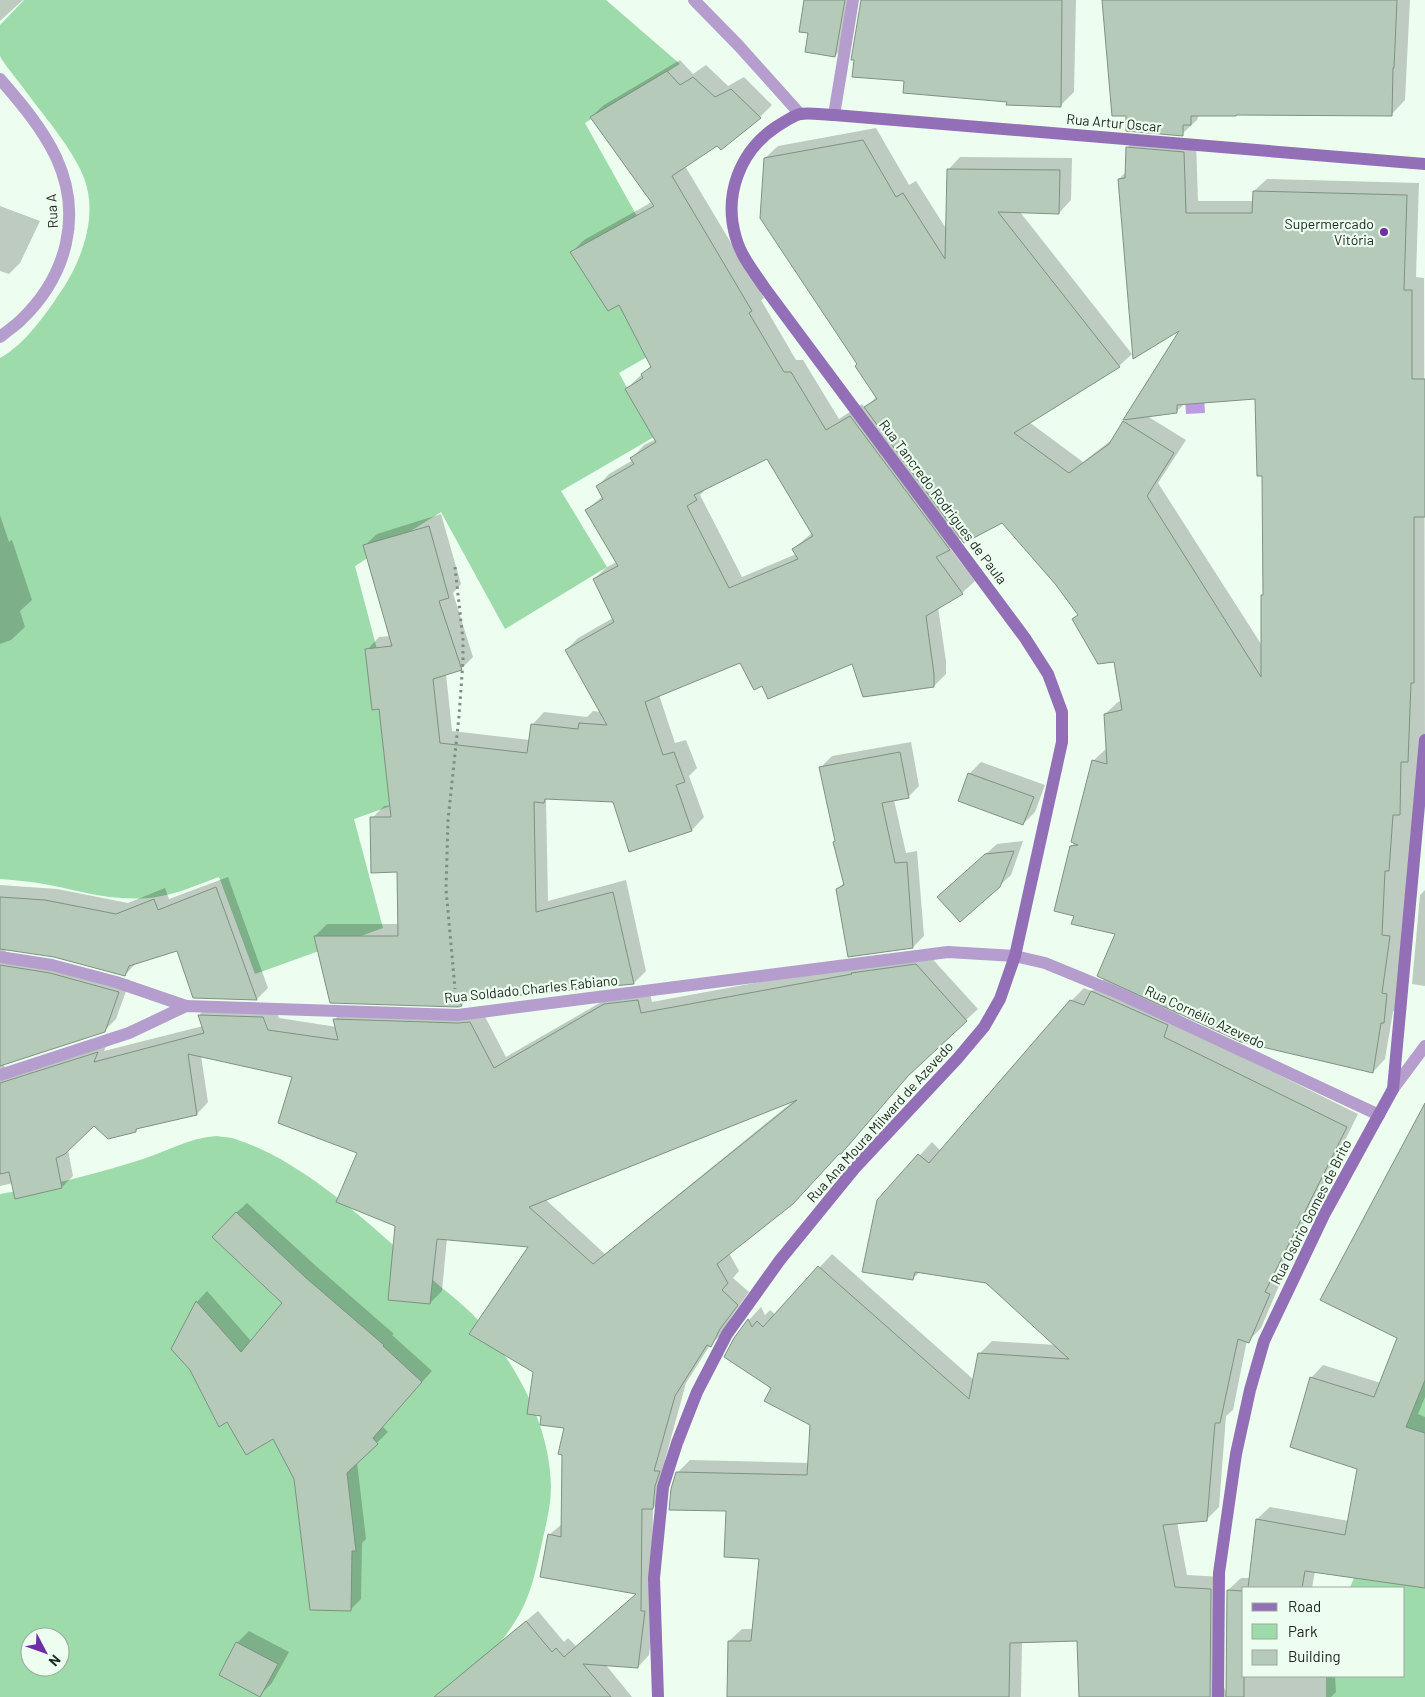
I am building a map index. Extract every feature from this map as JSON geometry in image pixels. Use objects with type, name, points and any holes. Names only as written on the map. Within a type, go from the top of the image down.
[{"type":"street","points":[[694,0],[800,114]]},
{"type":"street","points":[[834,115],[853,0]]},
{"type":"street","name":"Rua A","points":[[0,79],[27,111],[55,156],[64,176],[69,197],[70,222],[68,240],[54,276],[39,300],[21,320],[0,336]]},
{"type":"street","name":"Rua Artur Oscar","points":[[800,114],[834,115],[1425,164]]},
{"type":"street","name":"Rua Tancredo Rodrigues de Paula","points":[[800,114],[768,132],[754,145],[738,173],[734,187],[731,214],[741,251],[764,287],[1025,638],[1048,674],[1062,712],[1062,742],[1015,956]]},
{"type":"street","name":"Rua Osório Gomes de Brito","points":[[1218,1697],[1219,1572],[1236,1454],[1264,1341],[1325,1212],[1393,1088],[1425,740]]},
{"type":"street","name":"Rua Soldado Charles Fabiano","points":[[0,1075],[129,1033],[186,1006],[458,1015],[948,952],[1015,956]]},
{"type":"street","name":"Rua Cornélio Azevedo","points":[[1015,956],[1045,963],[1118,993],[1379,1114]]},
{"type":"street","name":"Rua Ana Moura Milward de Azevedo","points":[[658,1697],[654,1578],[662,1487],[697,1392],[727,1334],[780,1260],[855,1168],[957,1059],[984,1027],[1000,999],[1015,956]]},
{"type":"street","points":[[0,957],[52,965],[116,982],[186,1006]]},
{"type":"street","points":[[1393,1088],[1425,1046]]},
{"type":"path","points":[[454,567],[463,640],[463,676],[448,820],[446,889],[458,1015]]},
{"type":"green space","points":[[24,0],[606,0],[680,64],[585,123],[699,327],[619,373],[654,437],[561,491],[607,567],[505,629],[441,512],[355,566],[416,797],[354,819],[383,928],[255,974],[219,877],[172,894],[140,898],[111,897],[38,883],[0,879],[0,358],[10,352],[27,336],[44,316],[64,287],[82,249],[89,220],[88,192],[79,168],[59,134],[0,56],[0,25]]},
{"type":"green space","points":[[216,1136],[235,1139],[279,1158],[319,1184],[357,1213],[465,1307],[486,1329],[522,1384],[539,1423],[545,1444],[551,1487],[548,1517],[530,1590],[519,1615],[488,1658],[452,1697],[0,1697],[0,1194],[108,1170],[188,1142]]},
{"type":"green space","points":[[1425,1364],[1425,1697],[1326,1697],[1326,1677],[1405,1677],[1405,1587],[1350,1587]]},
{"type":"shaded area","points":[[1202,367],[1205,413],[1186,414],[1183,368]]},
{"type":"building","points":[[804,0],[845,0],[835,57],[805,52],[808,33],[799,32]]},
{"type":"building","points":[[861,0],[1062,0],[1061,107],[1006,105],[1007,102],[903,93],[904,81],[852,77],[854,60],[851,60]]},
{"type":"building","points":[[1102,0],[1397,0],[1392,116],[1191,116],[1191,125],[1183,125],[1183,136],[1126,131],[1126,116],[1112,116]]},
{"type":"building","points":[[667,71],[680,85],[693,77],[715,97],[731,89],[761,118],[721,150],[717,146],[672,176],[752,311],[749,313],[784,372],[791,372],[826,430],[850,416],[950,550],[936,557],[963,594],[926,616],[934,687],[863,697],[852,664],[768,699],[762,686],[754,690],[740,663],[645,702],[663,755],[674,752],[685,782],[676,785],[692,831],[629,852],[613,802],[545,799],[544,803],[534,802],[536,912],[613,892],[634,984],[459,1001],[462,1006],[458,1007],[330,1003],[314,936],[398,936],[397,872],[371,873],[370,817],[391,817],[379,709],[372,710],[365,649],[392,646],[363,545],[429,526],[449,598],[439,601],[462,670],[433,679],[440,743],[527,753],[531,724],[578,729],[579,723],[607,725],[565,650],[614,622],[593,579],[618,566],[585,510],[603,499],[596,486],[634,464],[630,458],[656,442],[625,389],[643,378],[641,374],[651,367],[619,305],[608,311],[570,252],[654,206],[590,117]],"holes":[[[767,459],[813,536],[792,549],[798,559],[729,588],[687,506],[697,500],[694,495]]]},
{"type":"building","points":[[863,140],[896,197],[903,193],[945,259],[947,169],[1060,170],[1059,214],[998,212],[1120,367],[1014,433],[1069,473],[1109,444],[1123,421],[1174,453],[1147,496],[1261,677],[1261,595],[1263,595],[1262,476],[1257,476],[1255,399],[1177,405],[1177,413],[1123,420],[1179,331],[1133,359],[1118,179],[1125,178],[1126,147],[1184,152],[1186,213],[1252,213],[1253,191],[1407,195],[1404,290],[1412,290],[1412,379],[1425,379],[1425,517],[1414,517],[1414,683],[1411,683],[1408,762],[1401,762],[1400,815],[1393,815],[1389,871],[1385,871],[1382,935],[1390,936],[1382,993],[1387,994],[1384,1023],[1381,1023],[1373,1073],[1241,1042],[1097,976],[1115,934],[1071,924],[1074,916],[1054,911],[1070,846],[1078,845],[1071,842],[1092,760],[1107,764],[1104,714],[1122,710],[1114,662],[1098,664],[1072,619],[1078,615],[1056,585],[1002,523],[964,543],[864,407],[877,399],[855,366],[857,364],[760,218],[764,158]]},
{"type":"building","points":[[900,752],[909,798],[882,803],[895,863],[907,862],[913,948],[848,957],[836,889],[844,885],[833,842],[835,841],[819,767]]},
{"type":"building","points":[[968,773],[1034,797],[1023,825],[958,801]]},
{"type":"building","points":[[1014,851],[1000,887],[960,922],[937,897],[985,854]]},
{"type":"building","points":[[216,887],[257,1000],[193,998],[177,951],[129,966],[125,976],[54,957],[0,949],[0,897],[45,900],[116,914],[154,899],[158,910]]},
{"type":"building","points":[[916,964],[967,1021],[908,1076],[841,1154],[793,1204],[717,1264],[728,1283],[722,1290],[738,1305],[720,1329],[711,1347],[707,1345],[675,1396],[654,1471],[660,1471],[655,1486],[653,1509],[642,1509],[641,1611],[645,1611],[638,1668],[583,1664],[611,1697],[434,1697],[526,1621],[552,1652],[556,1648],[564,1657],[636,1594],[540,1577],[548,1534],[561,1537],[562,1455],[558,1454],[564,1428],[540,1425],[541,1416],[527,1414],[533,1372],[469,1334],[528,1247],[437,1239],[430,1304],[388,1300],[395,1226],[336,1202],[357,1153],[278,1123],[292,1077],[188,1054],[197,1115],[136,1129],[136,1132],[108,1139],[94,1126],[65,1154],[56,1158],[62,1188],[15,1199],[9,1172],[0,1174],[0,1083],[98,1052],[94,1062],[204,1033],[198,1015],[263,1017],[268,1030],[338,1040],[333,1019],[470,1022],[494,1068],[604,1004],[638,1000],[641,1013],[851,973]],"holes":[[[797,1100],[593,1264],[529,1207]]]},
{"type":"building","points":[[0,965],[50,973],[119,992],[105,1032],[0,1066]]},
{"type":"building","points":[[1091,991],[1168,1025],[1164,1037],[1347,1127],[1265,1292],[1270,1294],[1249,1343],[1238,1339],[1220,1423],[1215,1423],[1207,1521],[1163,1525],[1175,1587],[1211,1589],[1210,1697],[1079,1697],[1077,1641],[1010,1643],[1009,1697],[727,1697],[728,1641],[751,1641],[759,1559],[724,1557],[726,1511],[669,1510],[671,1489],[676,1472],[807,1475],[810,1425],[764,1401],[771,1388],[724,1357],[734,1338],[748,1319],[752,1327],[757,1321],[763,1327],[818,1266],[969,1399],[978,1353],[1069,1359],[986,1283],[915,1272],[913,1280],[862,1272],[877,1200],[918,1154],[929,1163],[1070,1000],[1084,1005]]},
{"type":"building","points":[[1425,1103],[1425,1380],[1406,1427],[1425,1433],[1425,1588],[1305,1571],[1302,1587],[1248,1587],[1256,1519],[1345,1535],[1357,1469],[1290,1447],[1310,1377],[1374,1397],[1397,1338],[1320,1300]]},
{"type":"building","points":[[236,1212],[305,1277],[384,1345],[422,1382],[373,1438],[378,1444],[347,1473],[356,1551],[352,1551],[351,1611],[310,1610],[294,1479],[273,1439],[246,1455],[227,1422],[219,1427],[190,1370],[171,1349],[196,1301],[241,1352],[282,1303],[212,1237]]},
{"type":"building","points":[[1227,1590],[1242,1591],[1242,1677],[1244,1677],[1244,1697],[1226,1697]]},
{"type":"building","points":[[236,1642],[278,1664],[260,1697],[219,1675]]},
{"type":"place","name":"Supermercado Vitória","points":[[1384,232]]}]
